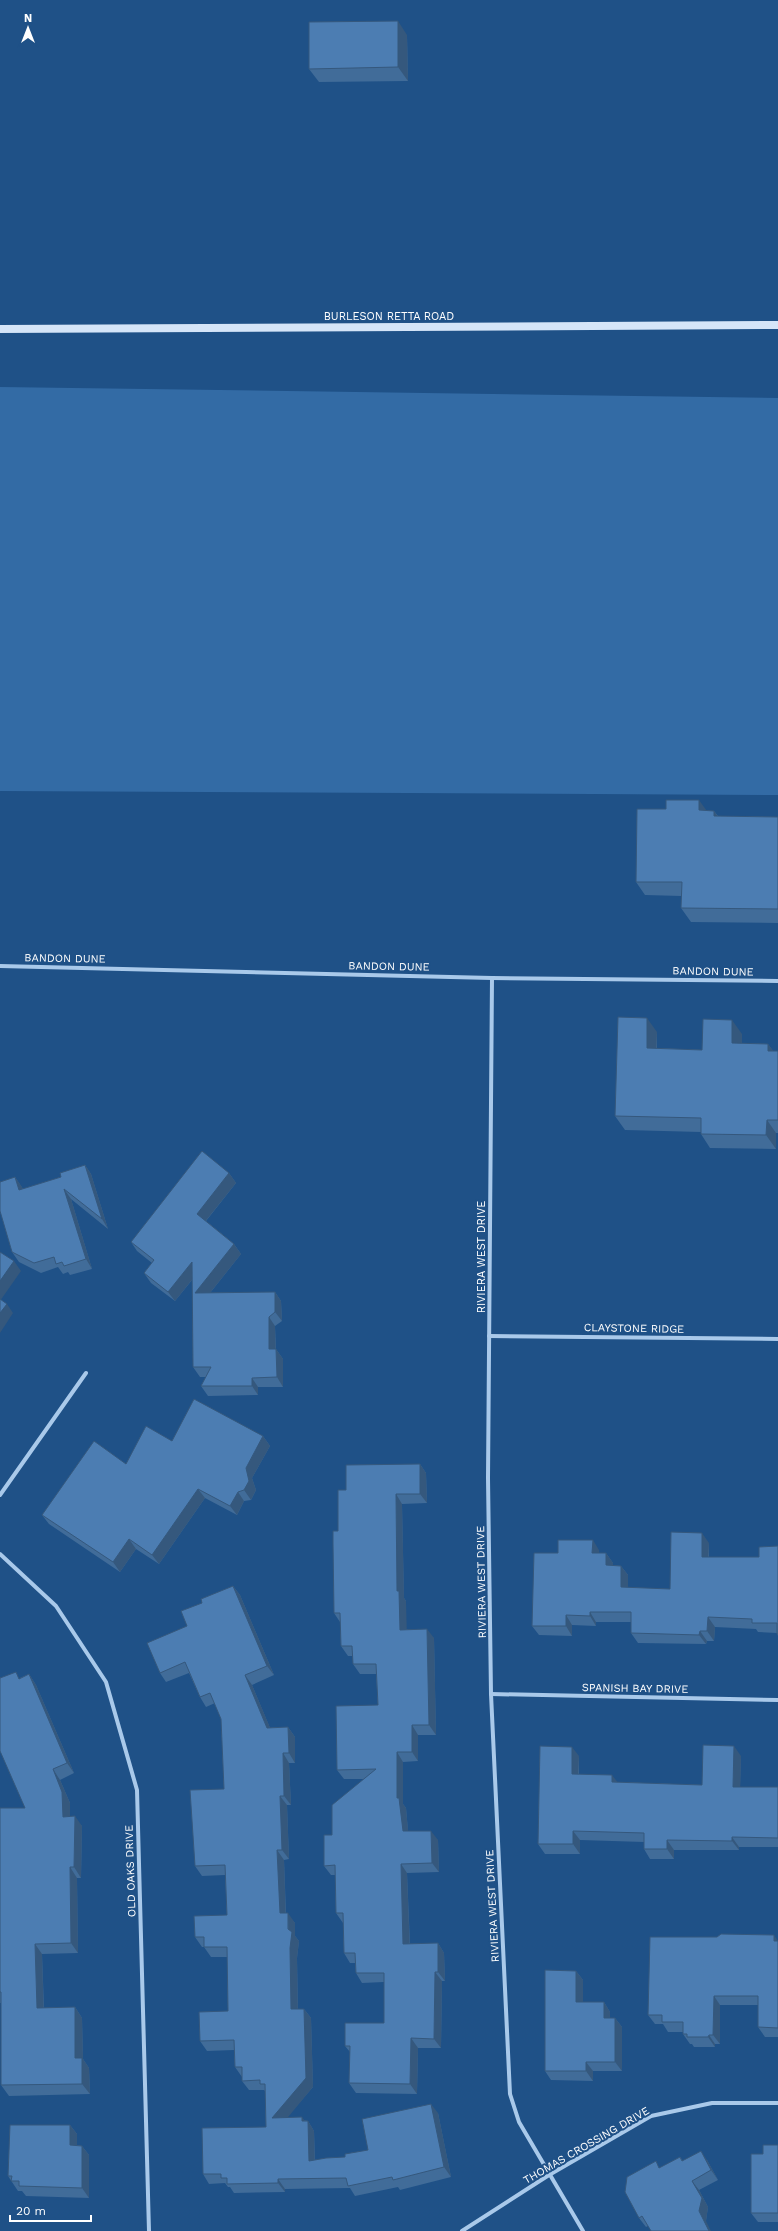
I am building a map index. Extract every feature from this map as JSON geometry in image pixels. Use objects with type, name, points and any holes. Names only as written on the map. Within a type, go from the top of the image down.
[{"type":"street","name":"BURLESON RETTA ROAD","points":[[0,329],[778,325]]},
{"type":"street","name":"BANDON DUNE","points":[[0,966],[492,978],[778,981]]},
{"type":"street","name":"RIVIERA WEST DRIVE","points":[[492,978],[488,1478],[492,1694],[510,2094],[519,2122],[583,2231]]},
{"type":"street","name":"CLAYSTONE RIDGE","points":[[489,1336],[778,1339]]},
{"type":"street","points":[[0,1495],[86,1373]]},
{"type":"street","name":"OLD OAKS DRIVE","points":[[0,1554],[56,1606],[106,1682],[137,1790],[149,2231]]},
{"type":"street","name":"SPANISH BAY DRIVE","points":[[492,1694],[778,1700]]},
{"type":"street","name":"THOMAS CROSSING DRIVE","points":[[462,2231],[550,2175],[651,2116],[712,2103],[778,2103]]},
{"type":"shaded area","points":[[0,387],[778,398],[778,795],[0,791]]},
{"type":"building","points":[[398,21],[398,67],[309,69],[309,22]]},
{"type":"building","points":[[666,800],[699,800],[699,810],[714,811],[714,816],[778,817],[778,909],[681,908],[682,882],[636,882],[637,809],[666,809]]},
{"type":"building","points":[[618,1017],[647,1018],[647,1048],[702,1050],[703,1019],[732,1020],[732,1043],[768,1044],[768,1051],[778,1051],[778,1120],[767,1120],[766,1135],[701,1134],[701,1118],[615,1116]]},
{"type":"building","points":[[202,1151],[229,1173],[197,1214],[234,1244],[195,1293],[275,1292],[275,1312],[269,1317],[269,1349],[276,1349],[277,1377],[252,1378],[252,1386],[201,1386],[211,1367],[193,1367],[192,1262],[168,1292],[144,1273],[154,1260],[131,1242]]},
{"type":"building","points":[[85,1165],[102,1219],[64,1189],[86,1259],[64,1266],[62,1262],[56,1264],[54,1257],[34,1263],[12,1252],[0,1211],[0,1182],[15,1177],[19,1190],[61,1177],[60,1173]]},
{"type":"building","points":[[0,1252],[14,1261],[0,1281]]},
{"type":"building","points":[[0,1299],[7,1304],[0,1313]]},
{"type":"building","points":[[194,1399],[263,1436],[246,1468],[249,1481],[244,1490],[238,1492],[230,1506],[198,1489],[152,1555],[129,1539],[113,1562],[42,1515],[94,1441],[126,1464],[146,1426],[172,1441]]},
{"type":"building","points":[[420,1464],[420,1494],[396,1494],[397,1591],[399,1591],[400,1630],[427,1629],[429,1725],[412,1725],[412,1752],[397,1752],[397,1798],[399,1798],[403,1831],[431,1831],[432,1863],[401,1864],[403,1944],[438,1943],[438,1972],[435,1972],[434,2039],[411,2038],[410,2084],[349,2083],[350,2046],[345,2046],[345,2023],[384,2023],[384,1973],[356,1973],[355,1953],[344,1953],[343,1913],[336,1913],[335,1865],[324,1866],[324,1835],[332,1835],[332,1805],[376,1769],[337,1770],[336,1706],[378,1705],[376,1664],[353,1664],[352,1646],[341,1646],[340,1613],[334,1613],[333,1531],[338,1531],[338,1490],[346,1490],[346,1465]]},
{"type":"building","points":[[671,1532],[702,1533],[702,1557],[759,1557],[759,1547],[778,1546],[778,1634],[777,1623],[752,1623],[752,1619],[708,1617],[707,1631],[700,1631],[699,1635],[631,1633],[631,1612],[590,1612],[590,1616],[566,1615],[566,1626],[532,1626],[534,1553],[558,1553],[558,1540],[593,1540],[592,1553],[606,1553],[606,1565],[621,1566],[621,1587],[670,1589]]},
{"type":"building","points":[[233,1586],[267,1666],[245,1675],[267,1728],[288,1727],[289,1753],[283,1753],[284,1796],[280,1796],[282,1850],[277,1850],[280,1913],[288,1913],[288,1929],[292,1932],[290,1948],[291,2009],[304,2009],[306,2078],[272,2118],[302,2117],[302,2121],[308,2121],[309,2161],[345,2157],[345,2154],[368,2150],[362,2119],[431,2104],[444,2167],[393,2180],[392,2177],[348,2186],[346,2178],[278,2179],[278,2183],[227,2184],[227,2178],[221,2178],[221,2174],[203,2174],[202,2128],[266,2127],[265,2084],[260,2084],[260,2080],[242,2081],[242,2067],[235,2067],[234,2040],[200,2041],[199,2012],[228,2011],[227,1947],[204,1947],[204,1937],[195,1937],[194,1916],[227,1915],[225,1865],[195,1866],[190,1790],[224,1789],[221,1719],[210,1693],[200,1697],[185,1662],[160,1673],[147,1643],[187,1626],[181,1611],[202,1603],[201,1599]]},
{"type":"building","points":[[16,1672],[19,1679],[29,1674],[67,1763],[53,1769],[62,1792],[63,1817],[75,1816],[74,1867],[70,1867],[71,1943],[35,1944],[37,2008],[75,2007],[75,2058],[82,2058],[82,2084],[1,2085],[0,1808],[25,1808],[0,1751],[0,1678]]},
{"type":"building","points":[[703,1745],[734,1746],[733,1787],[778,1787],[778,1838],[732,1837],[732,1841],[667,1840],[667,1849],[644,1849],[644,1833],[573,1831],[573,1844],[538,1844],[540,1746],[572,1747],[572,1774],[612,1775],[612,1782],[702,1785]]},
{"type":"building","points":[[721,1934],[774,1935],[774,1941],[778,1941],[778,2028],[758,2027],[758,1996],[714,1996],[713,2035],[709,2035],[708,2037],[687,2037],[687,2034],[683,2034],[683,2022],[662,2022],[662,2015],[648,2015],[650,1937],[717,1937]]},
{"type":"building","points":[[545,1970],[576,1971],[576,2002],[604,2002],[604,2018],[615,2018],[615,2062],[586,2062],[586,2071],[545,2071]]},
{"type":"building","points":[[10,2125],[70,2125],[70,2145],[82,2146],[82,2188],[19,2186],[19,2181],[11,2181],[12,2176],[8,2176]]},
{"type":"building","points":[[763,2145],[778,2145],[778,2213],[751,2213],[751,2154],[763,2154]]},
{"type":"building","points":[[701,2151],[711,2170],[692,2181],[702,2198],[699,2211],[709,2231],[651,2231],[642,2216],[639,2218],[625,2192],[627,2177],[656,2161],[659,2168],[680,2157],[682,2161]]}]
